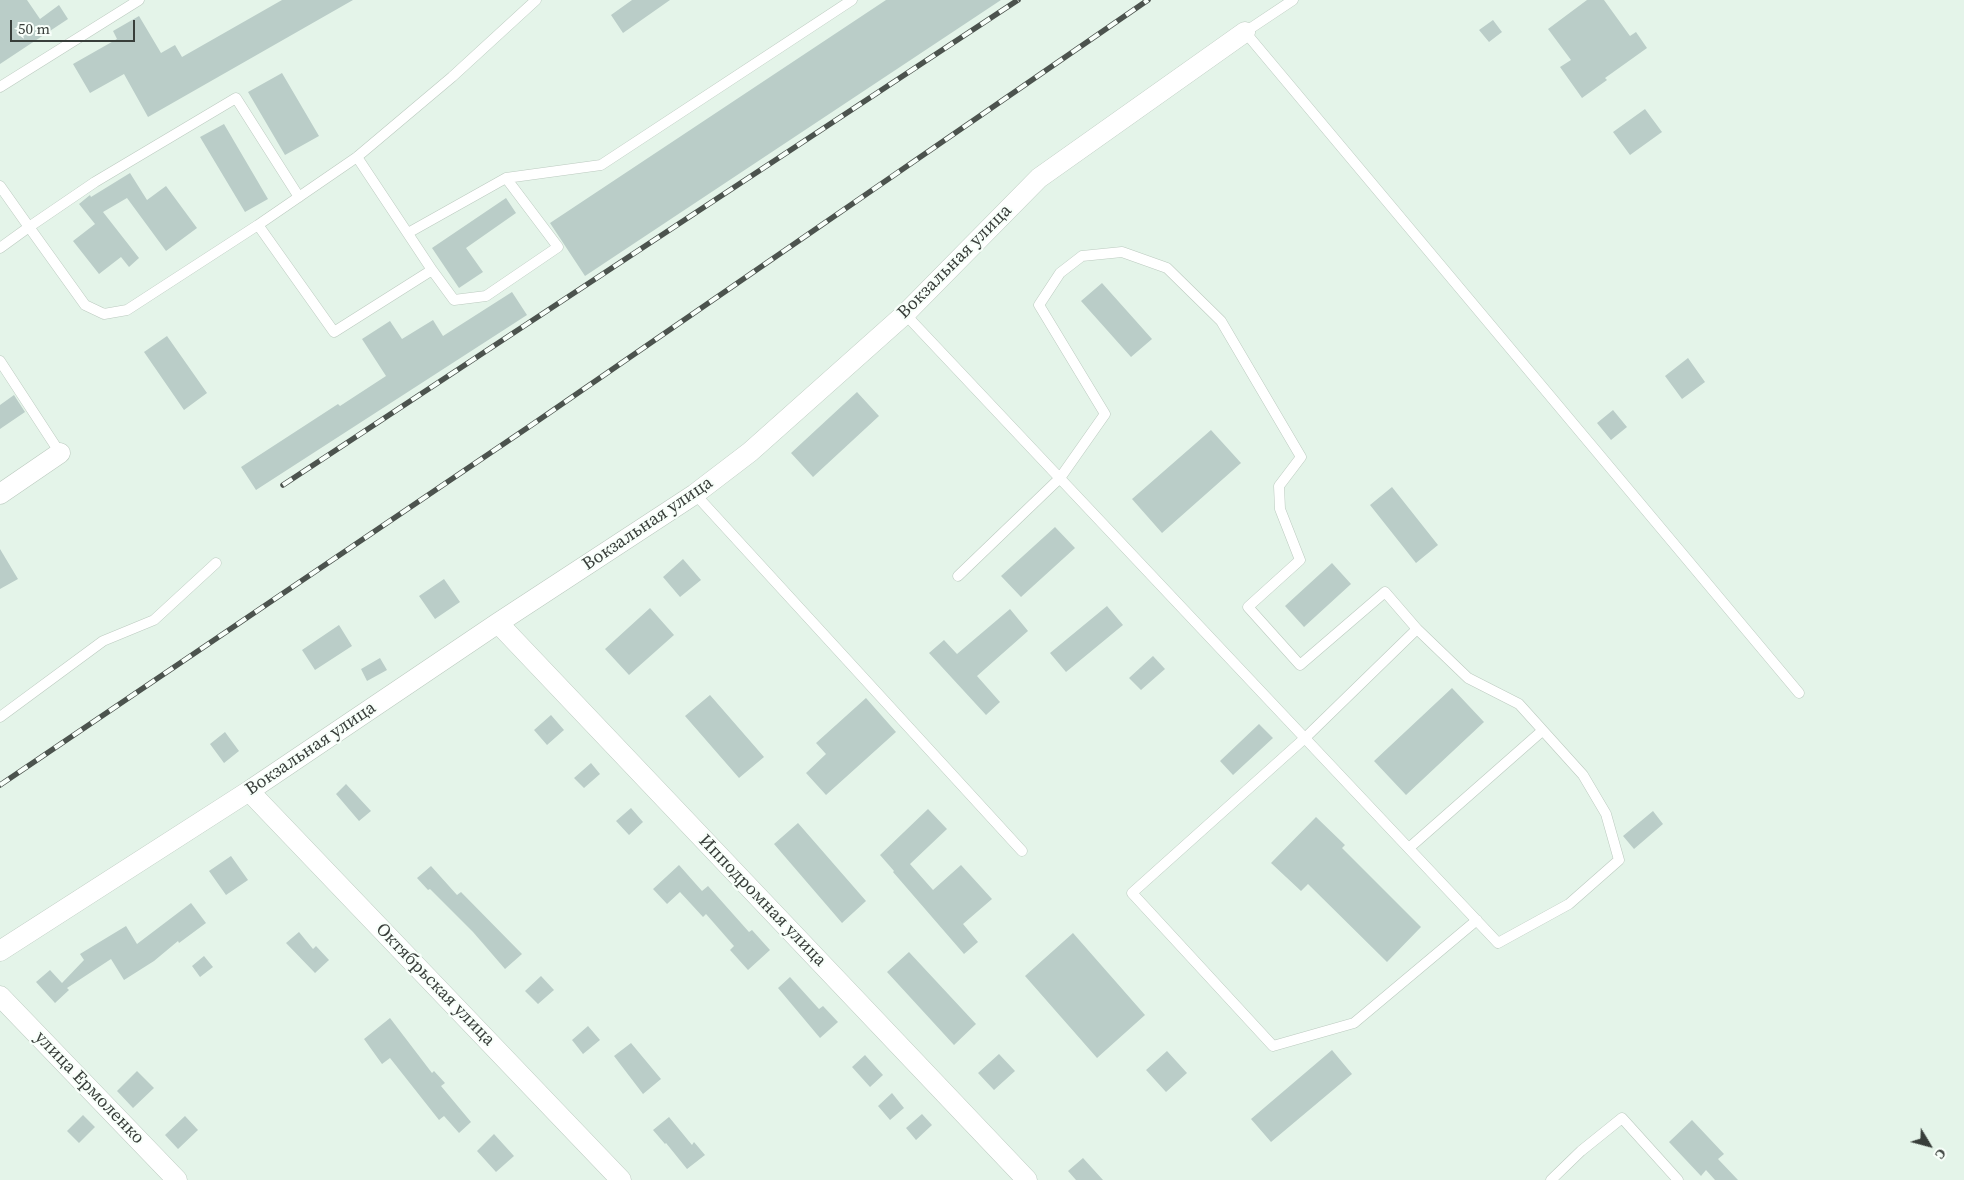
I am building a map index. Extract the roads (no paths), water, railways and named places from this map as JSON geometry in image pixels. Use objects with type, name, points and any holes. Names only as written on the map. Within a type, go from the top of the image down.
[{"type":"street","name":"Вокзальная улица","points":[[0,951],[249,790],[695,494],[750,452],[905,314],[1039,178],[1245,32]]},
{"type":"street","points":[[0,494],[60,453]]},
{"type":"street","name":"Ипподромная улица","points":[[498,623],[1027,1180]]},
{"type":"street","name":"Октябрьская улица","points":[[249,790],[621,1180]]},
{"type":"street","name":"улица Ермоленко","points":[[0,996],[177,1180]]},
{"type":"lane","points":[[0,87],[139,0]]},
{"type":"lane","points":[[0,186],[85,305],[104,314],[128,310],[258,225],[357,157],[452,77],[536,0]]},
{"type":"lane","points":[[408,233],[506,178],[600,165],[852,0]]},
{"type":"lane","points":[[1293,0],[1245,32],[1798,693]]},
{"type":"lane","points":[[0,248],[95,182],[236,98],[299,197]]},
{"type":"lane","points":[[357,157],[454,300],[486,296],[558,247],[506,178]]},
{"type":"lane","points":[[258,225],[334,332],[432,270]]},
{"type":"lane","points":[[905,314],[1060,478],[1305,738],[1477,920],[1498,943],[1569,904],[1619,860],[1606,814],[1584,776],[1519,704],[1468,678],[1417,629],[1385,592],[1300,665],[1248,608],[1300,560],[1280,509],[1279,486],[1301,457],[1221,321],[1167,268],[1122,252],[1082,256],[1060,273],[1039,305],[1105,414],[1060,478],[958,576]]},
{"type":"lane","points":[[0,361],[60,453]]},
{"type":"lane","points":[[695,494],[1022,851]]},
{"type":"lane","points":[[0,716],[103,641],[154,620],[216,563]]},
{"type":"lane","points":[[1417,629],[1305,738],[1132,893],[1273,1046],[1354,1023],[1477,920]]},
{"type":"lane","points":[[1409,848],[1542,731]]},
{"type":"lane","points":[[1551,1180],[1581,1151],[1622,1118],[1678,1180]]},
{"type":"railway","points":[[283,485],[1018,0]]},
{"type":"railway","points":[[0,785],[533,424],[1148,0]]}]
